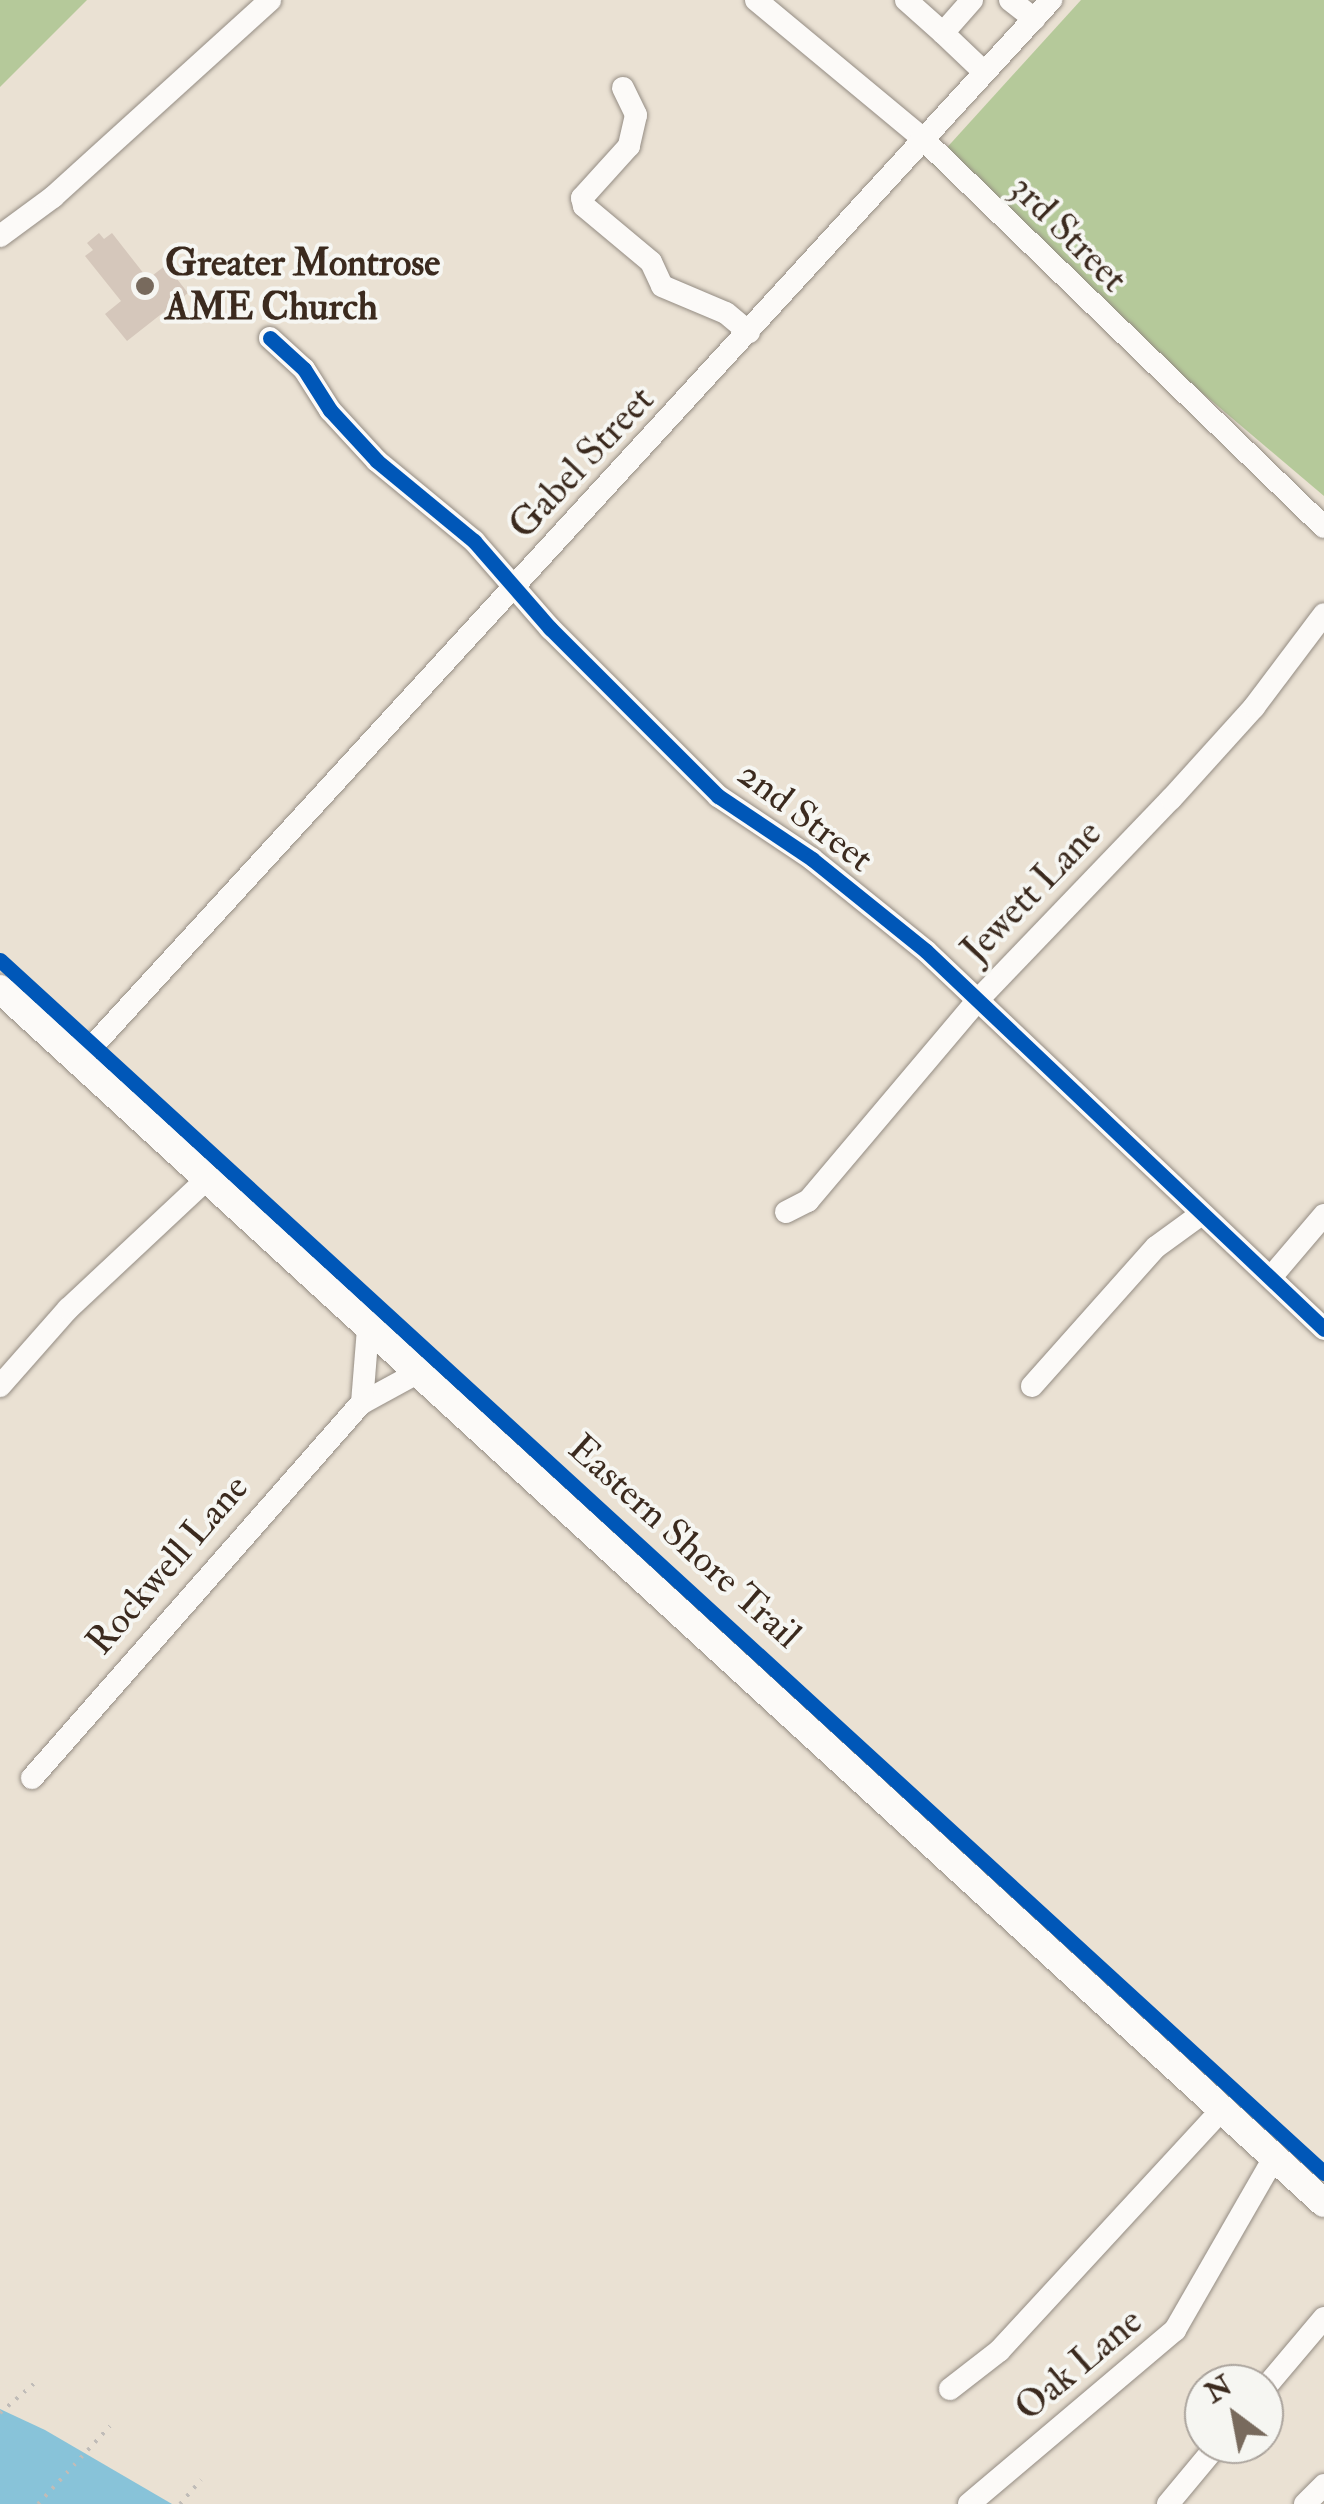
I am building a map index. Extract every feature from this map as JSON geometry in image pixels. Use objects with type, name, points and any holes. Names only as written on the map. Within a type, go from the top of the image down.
[{"type":"main road","points":[[4,999],[80,1060],[205,1181],[1324,2203]]},
{"type":"street","points":[[0,236],[54,197],[270,0]]},
{"type":"street","name":"3rd Street","points":[[756,0],[922,138],[1324,527]]},
{"type":"street","points":[[906,0],[984,72]]},
{"type":"street","points":[[943,33],[972,0]]},
{"type":"street","points":[[1010,0],[1034,19]]},
{"type":"street","name":"Gabel Street","points":[[80,1060],[1051,0]]},
{"type":"street","points":[[622,88],[636,115],[629,146],[582,198],[584,206],[650,262],[662,286],[726,314],[749,332]]},
{"type":"street","name":"2nd Street","points":[[270,338],[304,368],[330,410],[377,460],[474,541],[513,588],[718,796],[812,859],[926,951],[1324,1329]]},
{"type":"street","name":"Jewett Lane","points":[[786,1212],[808,1200],[976,1002],[1172,800],[1254,707],[1324,614]]},
{"type":"street","points":[[0,1386],[68,1310],[205,1181]]},
{"type":"street","points":[[1032,1386],[1156,1247],[1200,1215]]},
{"type":"street","points":[[1272,1276],[1324,1216]]},
{"type":"street","points":[[362,1403],[368,1328]]},
{"type":"street","name":"Rockwell Lane","points":[[32,1778],[362,1403],[418,1373]]},
{"type":"street","points":[[950,2389],[999,2351],[1221,2110]]},
{"type":"street","name":"Oak Lane","points":[[969,2504],[1176,2330],[1274,2158]]},
{"type":"street","points":[[1284,2365],[1324,2318]]},
{"type":"street","points":[[1168,2504],[1201,2464]]},
{"type":"street","points":[[1305,2504],[1324,2485]]},
{"type":"path","points":[[0,2412],[37,2381]]},
{"type":"path","points":[[38,2504],[110,2426]]},
{"type":"path","points":[[180,2504],[201,2480]]},
{"type":"green space","points":[[0,0],[87,0],[0,87]]},
{"type":"green space","points":[[1081,0],[1324,0],[1324,496],[932,164]]},
{"type":"water","points":[[0,2409],[45,2430],[172,2504],[0,2504]]},
{"type":"building","name":"Greater Montrose AME Church","points":[[99,233],[104,239],[112,233],[148,279],[166,265],[188,293],[127,341],[105,314],[121,301],[85,256],[93,250],[87,243]]},
{"type":"cycle path","points":[[270,338],[304,369],[330,410],[377,461],[474,541],[550,628],[718,796],[812,859],[926,951],[1324,1329]]},
{"type":"cycle path","name":"Eastern Shore Trail","points":[[0,960],[1324,2173]]},
{"type":"place","name":"Greater Montrose AME Church","points":[[145,286]]}]
